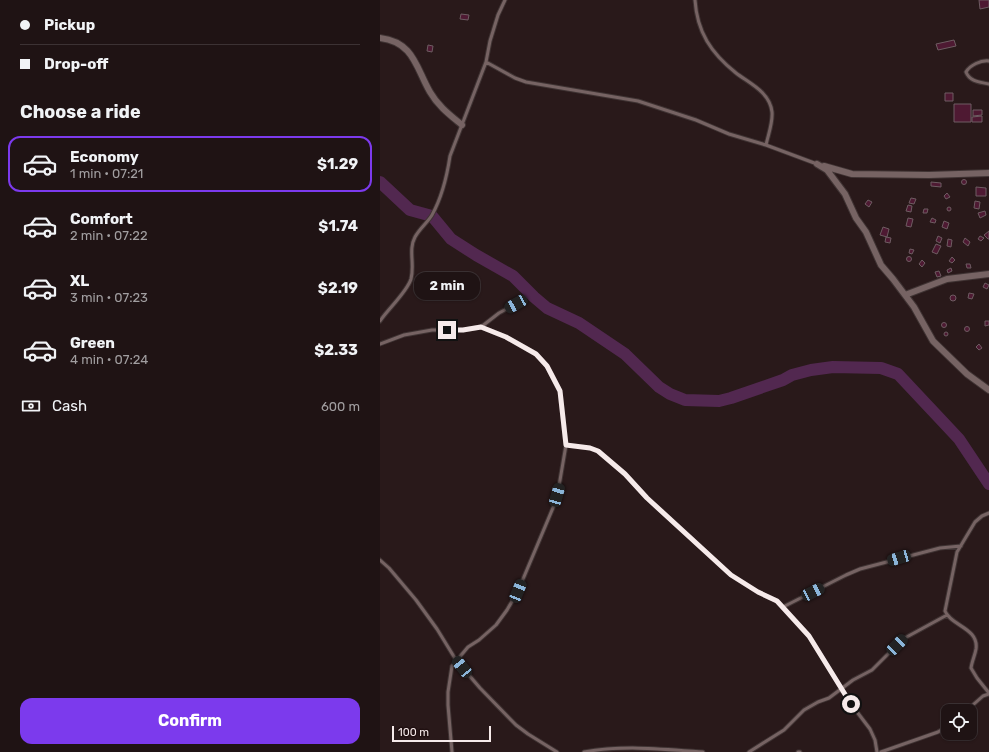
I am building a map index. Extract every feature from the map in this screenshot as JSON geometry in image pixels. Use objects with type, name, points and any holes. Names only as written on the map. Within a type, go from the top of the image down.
[{"type":"street","points":[[380,38],[398,43],[406,49],[412,56],[430,92],[439,105],[462,125]]},
{"type":"street","points":[[817,164],[852,174],[929,175],[989,173]]},
{"type":"street","points":[[817,164],[827,170],[845,194],[856,218],[866,232],[881,264],[914,307],[933,341],[967,374],[989,390]]},
{"type":"street","points":[[905,295],[947,279],[989,274]]},
{"type":"lane","points":[[380,321],[410,280],[413,264],[412,246],[416,236],[432,216],[440,200],[450,156],[486,62],[490,41],[498,15],[505,0]]},
{"type":"lane","points":[[695,0],[696,17],[700,29],[709,45],[736,73],[753,84],[766,96],[769,102],[772,111],[772,118],[766,145]]},
{"type":"lane","points":[[989,61],[975,64],[966,72],[969,78],[989,84]]},
{"type":"lane","points":[[486,62],[515,78],[526,82],[638,101],[696,120],[729,134],[766,145],[817,164]]},
{"type":"lane","points":[[380,344],[404,335],[432,330],[463,330],[481,327],[499,313],[516,304]]},
{"type":"lane","points":[[452,752],[448,714],[448,692],[452,666],[468,647],[480,640],[496,625],[518,591],[555,503],[566,445],[560,391],[547,366],[536,354],[506,337],[481,327]]},
{"type":"lane","points":[[566,445],[590,448],[598,451],[625,474],[647,498],[731,575],[758,592],[777,601],[809,636],[841,689],[870,729],[875,740],[877,752]]},
{"type":"lane","points":[[974,704],[989,693],[971,668],[976,649],[976,640],[967,629],[950,619],[945,611],[957,552],[975,522],[982,516],[989,513]]},
{"type":"lane","points":[[783,607],[846,575],[860,570],[912,554],[940,548],[960,546]]},
{"type":"lane","points":[[380,560],[389,568],[416,600],[437,629],[456,660],[480,688],[516,725],[557,752]]},
{"type":"lane","points":[[749,752],[784,730],[804,710],[829,698],[853,680],[872,670],[903,639],[947,615]]},
{"type":"lane","points":[[881,752],[941,730]]},
{"type":"lane","points":[[584,752],[617,748],[703,752]]},
{"type":"lane","points":[[656,752],[662,749]]},
{"type":"building","points":[[979,0],[989,0],[989,7],[980,9]]},
{"type":"building","points":[[461,14],[469,15],[468,20],[460,19]]},
{"type":"building","points":[[954,40],[956,46],[938,50],[936,44]]},
{"type":"building","points":[[428,45],[433,46],[432,52],[427,51]]},
{"type":"building","points":[[945,93],[953,93],[953,101],[945,101]]},
{"type":"building","points":[[954,104],[971,104],[971,122],[954,122]]},
{"type":"building","points":[[973,110],[982,110],[982,115],[973,116]]},
{"type":"building","points":[[982,116],[982,122],[972,122],[972,117]]},
{"type":"building","points":[[964,179],[967,182],[964,185],[961,182]]},
{"type":"building","points":[[931,182],[941,183],[941,187],[931,186]]},
{"type":"building","points":[[976,187],[986,188],[986,196],[976,196]]},
{"type":"building","points":[[947,193],[950,197],[946,199],[944,196]]},
{"type":"building","points":[[911,198],[916,199],[914,204],[909,203]]},
{"type":"building","points":[[868,200],[872,202],[869,207],[865,204]]},
{"type":"building","points":[[975,201],[980,202],[979,209],[974,208]]},
{"type":"building","points":[[908,205],[912,206],[911,212],[906,211]]},
{"type":"building","points":[[947,207],[951,207],[951,211],[947,211]]},
{"type":"building","points":[[924,209],[928,209],[927,213],[923,213]]},
{"type":"building","points":[[985,211],[986,215],[980,218],[978,213]]},
{"type":"building","points":[[908,218],[913,219],[911,227],[906,226]]},
{"type":"building","points":[[932,218],[936,220],[935,223],[930,222]]},
{"type":"building","points":[[944,221],[949,223],[947,229],[942,227]]},
{"type":"building","points":[[883,227],[889,229],[887,237],[880,235]]},
{"type":"building","points":[[989,231],[989,239],[988,239],[984,235]]},
{"type":"building","points":[[938,236],[942,238],[940,243],[936,241]]},
{"type":"building","points":[[980,236],[984,238],[981,241],[978,239]]},
{"type":"building","points":[[886,237],[891,238],[890,243],[885,242]]},
{"type":"building","points":[[965,238],[970,242],[968,246],[963,242]]},
{"type":"building","points":[[948,239],[952,240],[951,247],[947,246]]},
{"type":"building","points":[[936,244],[941,246],[937,254],[932,252]]},
{"type":"building","points":[[910,249],[914,250],[912,254],[909,253]]},
{"type":"building","points":[[907,257],[911,257],[911,261],[907,261]]},
{"type":"building","points":[[952,257],[955,260],[952,263],[949,261]]},
{"type":"building","points":[[922,260],[925,263],[922,267],[919,264]]},
{"type":"building","points":[[966,264],[970,264],[971,268],[967,268]]},
{"type":"building","points":[[951,268],[952,271],[948,273],[947,270]]},
{"type":"building","points":[[939,271],[941,276],[937,277],[935,272]]},
{"type":"building","points":[[985,283],[989,285],[987,289],[983,287]]},
{"type":"building","points":[[969,293],[974,294],[972,299],[968,298]]},
{"type":"building","points":[[953,295],[956,298],[953,301],[950,298]]},
{"type":"building","points":[[985,321],[989,321],[989,325],[985,326]]},
{"type":"building","points":[[942,323],[946,323],[946,327],[942,327]]},
{"type":"building","points":[[965,327],[969,327],[969,331],[965,331]]},
{"type":"building","points":[[944,332],[948,332],[948,336],[944,336]]},
{"type":"building","points":[[979,344],[982,348],[979,350],[976,347]]},
{"type":"waterway","points":[[380,182],[410,210],[432,216],[451,239],[513,276],[547,308],[579,323],[625,354],[659,387],[670,394],[685,400],[719,401],[783,380],[792,375],[811,370],[833,367],[881,368],[898,374],[959,439],[989,484]]},
{"type":"route","points":[[447,330],[463,330],[481,327],[506,337],[536,354],[547,366],[560,391],[563,407],[566,445],[590,448],[598,451],[625,474],[647,498],[694,543],[731,575],[758,592],[777,601],[809,636],[851,704]]}]
